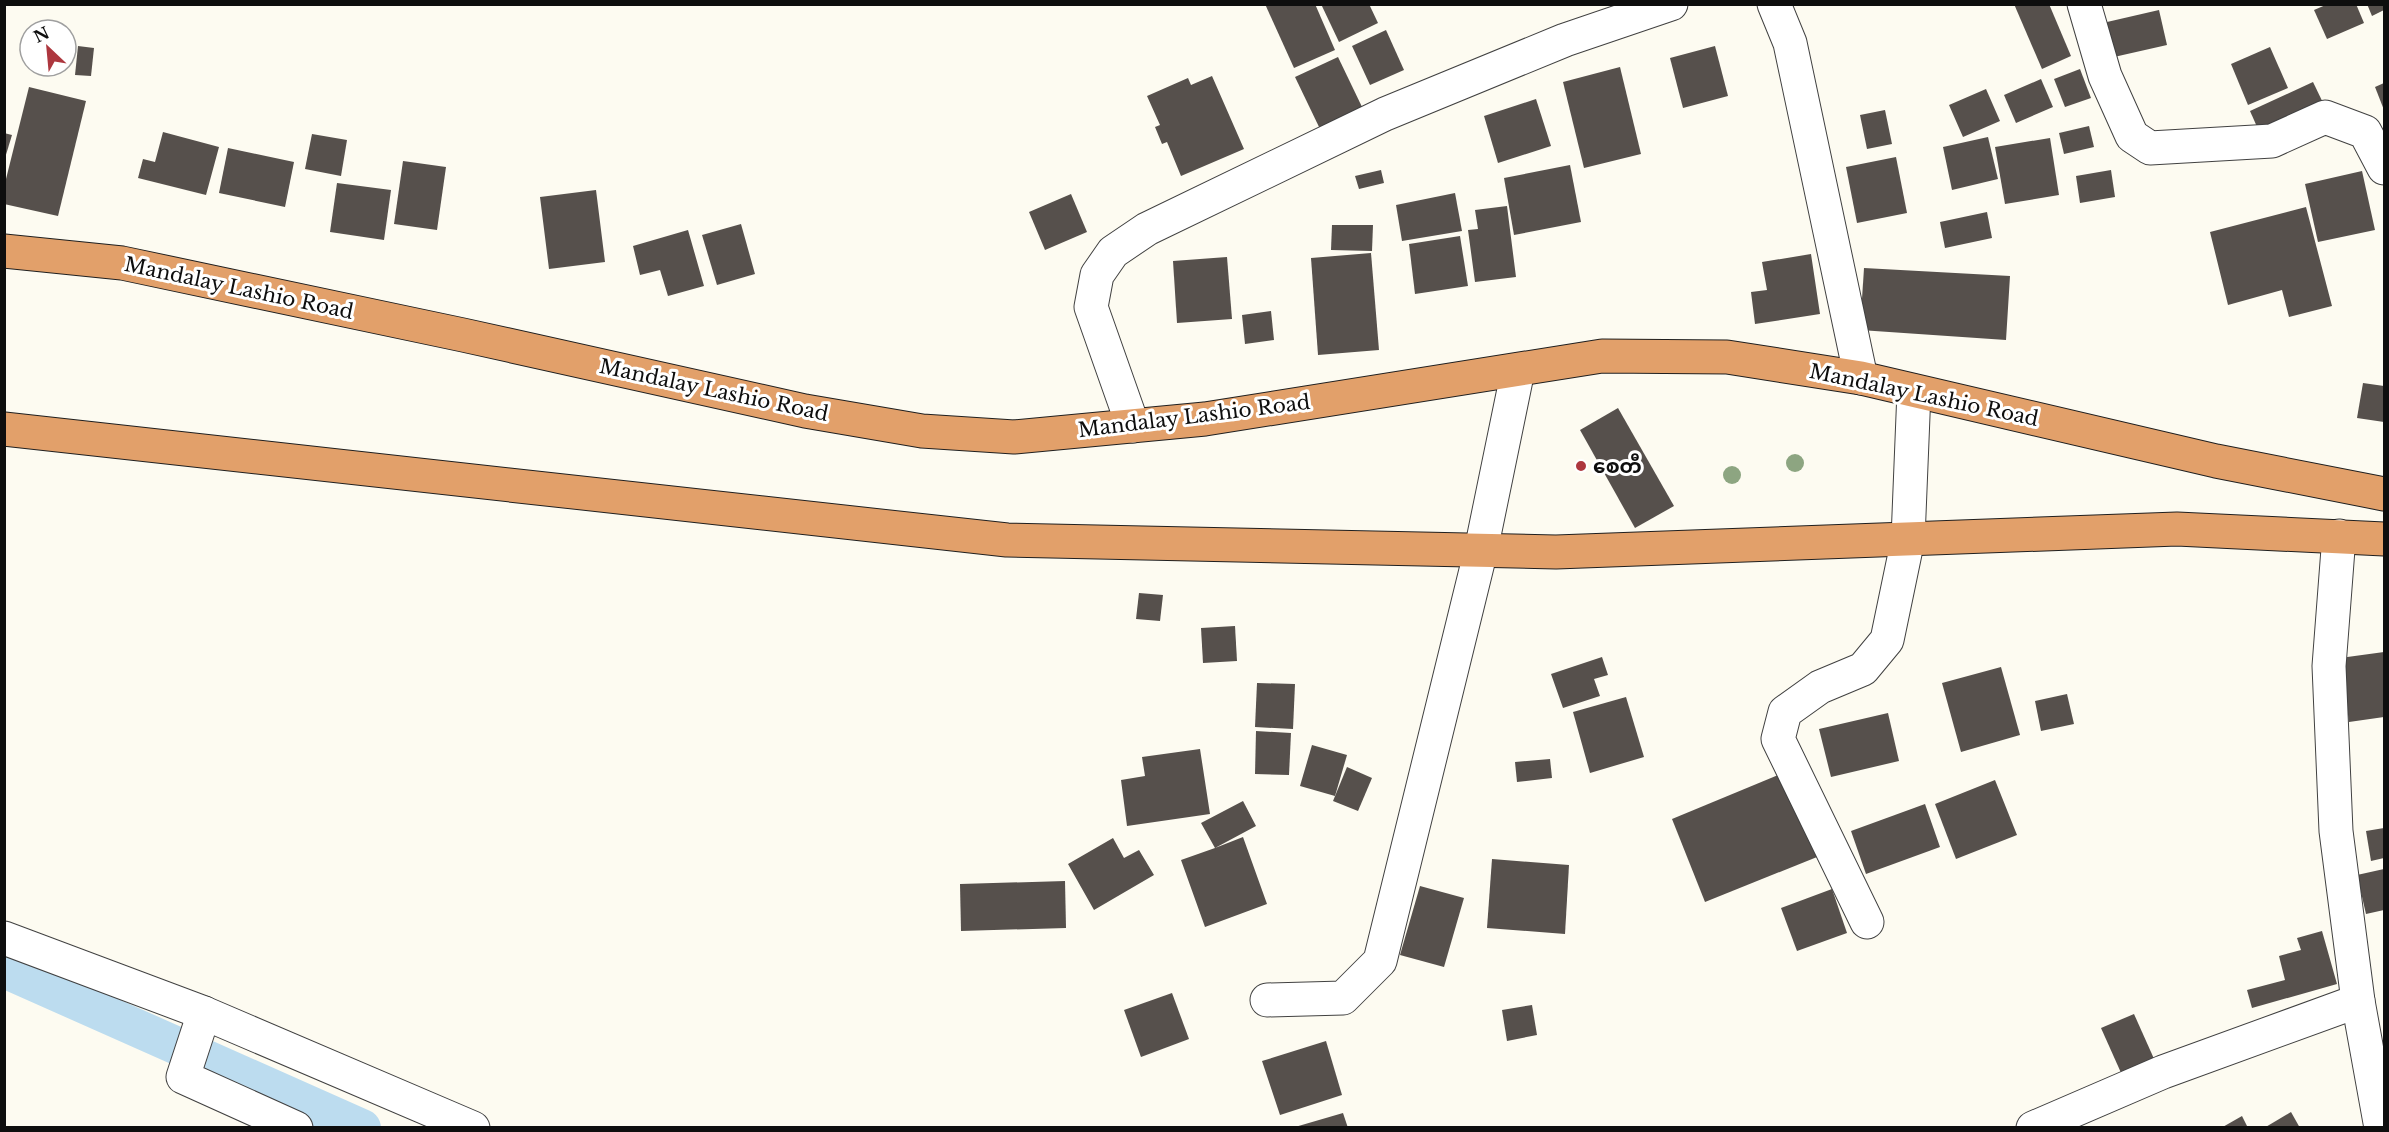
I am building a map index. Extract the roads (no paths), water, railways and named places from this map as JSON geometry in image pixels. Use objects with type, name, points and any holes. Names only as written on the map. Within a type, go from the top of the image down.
[{"type":"highway","name":"Mandalay Lashio Road","points":[[4,251],[122,263],[474,337],[795,409],[922,431],[1014,437],[1205,419],[1602,356],[1727,357],[1861,378],[2216,461],[2385,494]]},
{"type":"highway","points":[[4,429],[1007,540],[1568,551],[2177,529],[2385,539]]},
{"type":"street","points":[[1133,426],[1091,307],[1097,275],[1113,252],[1147,229],[1385,114],[1565,40],[1671,4]]},
{"type":"street","points":[[1774,4],[1790,43],[1861,378]]},
{"type":"street","points":[[2084,4],[2105,76],[2132,136],[2150,148],[2272,141],[2325,117],[2365,132],[2385,168]]},
{"type":"street","points":[[1267,1000],[1343,998],[1380,962],[1481,550],[1518,369]]},
{"type":"street","points":[[1867,922],[1778,739],[1785,712],[1820,687],[1863,669],[1887,640],[1908,539],[1914,391]]},
{"type":"street","points":[[2339,536],[2329,666],[2335,819],[2358,1001],[2380,1128]]},
{"type":"street","points":[[4,938],[474,1128]]},
{"type":"street","points":[[2033,1128],[2163,1072],[2358,1001]]},
{"type":"street","points":[[202,1018],[183,1077],[296,1128]]},
{"type":"waterway","points":[[4,969],[362,1128]]},
{"type":"place","name":"စေတီ","points":[[1581,466]]}]
